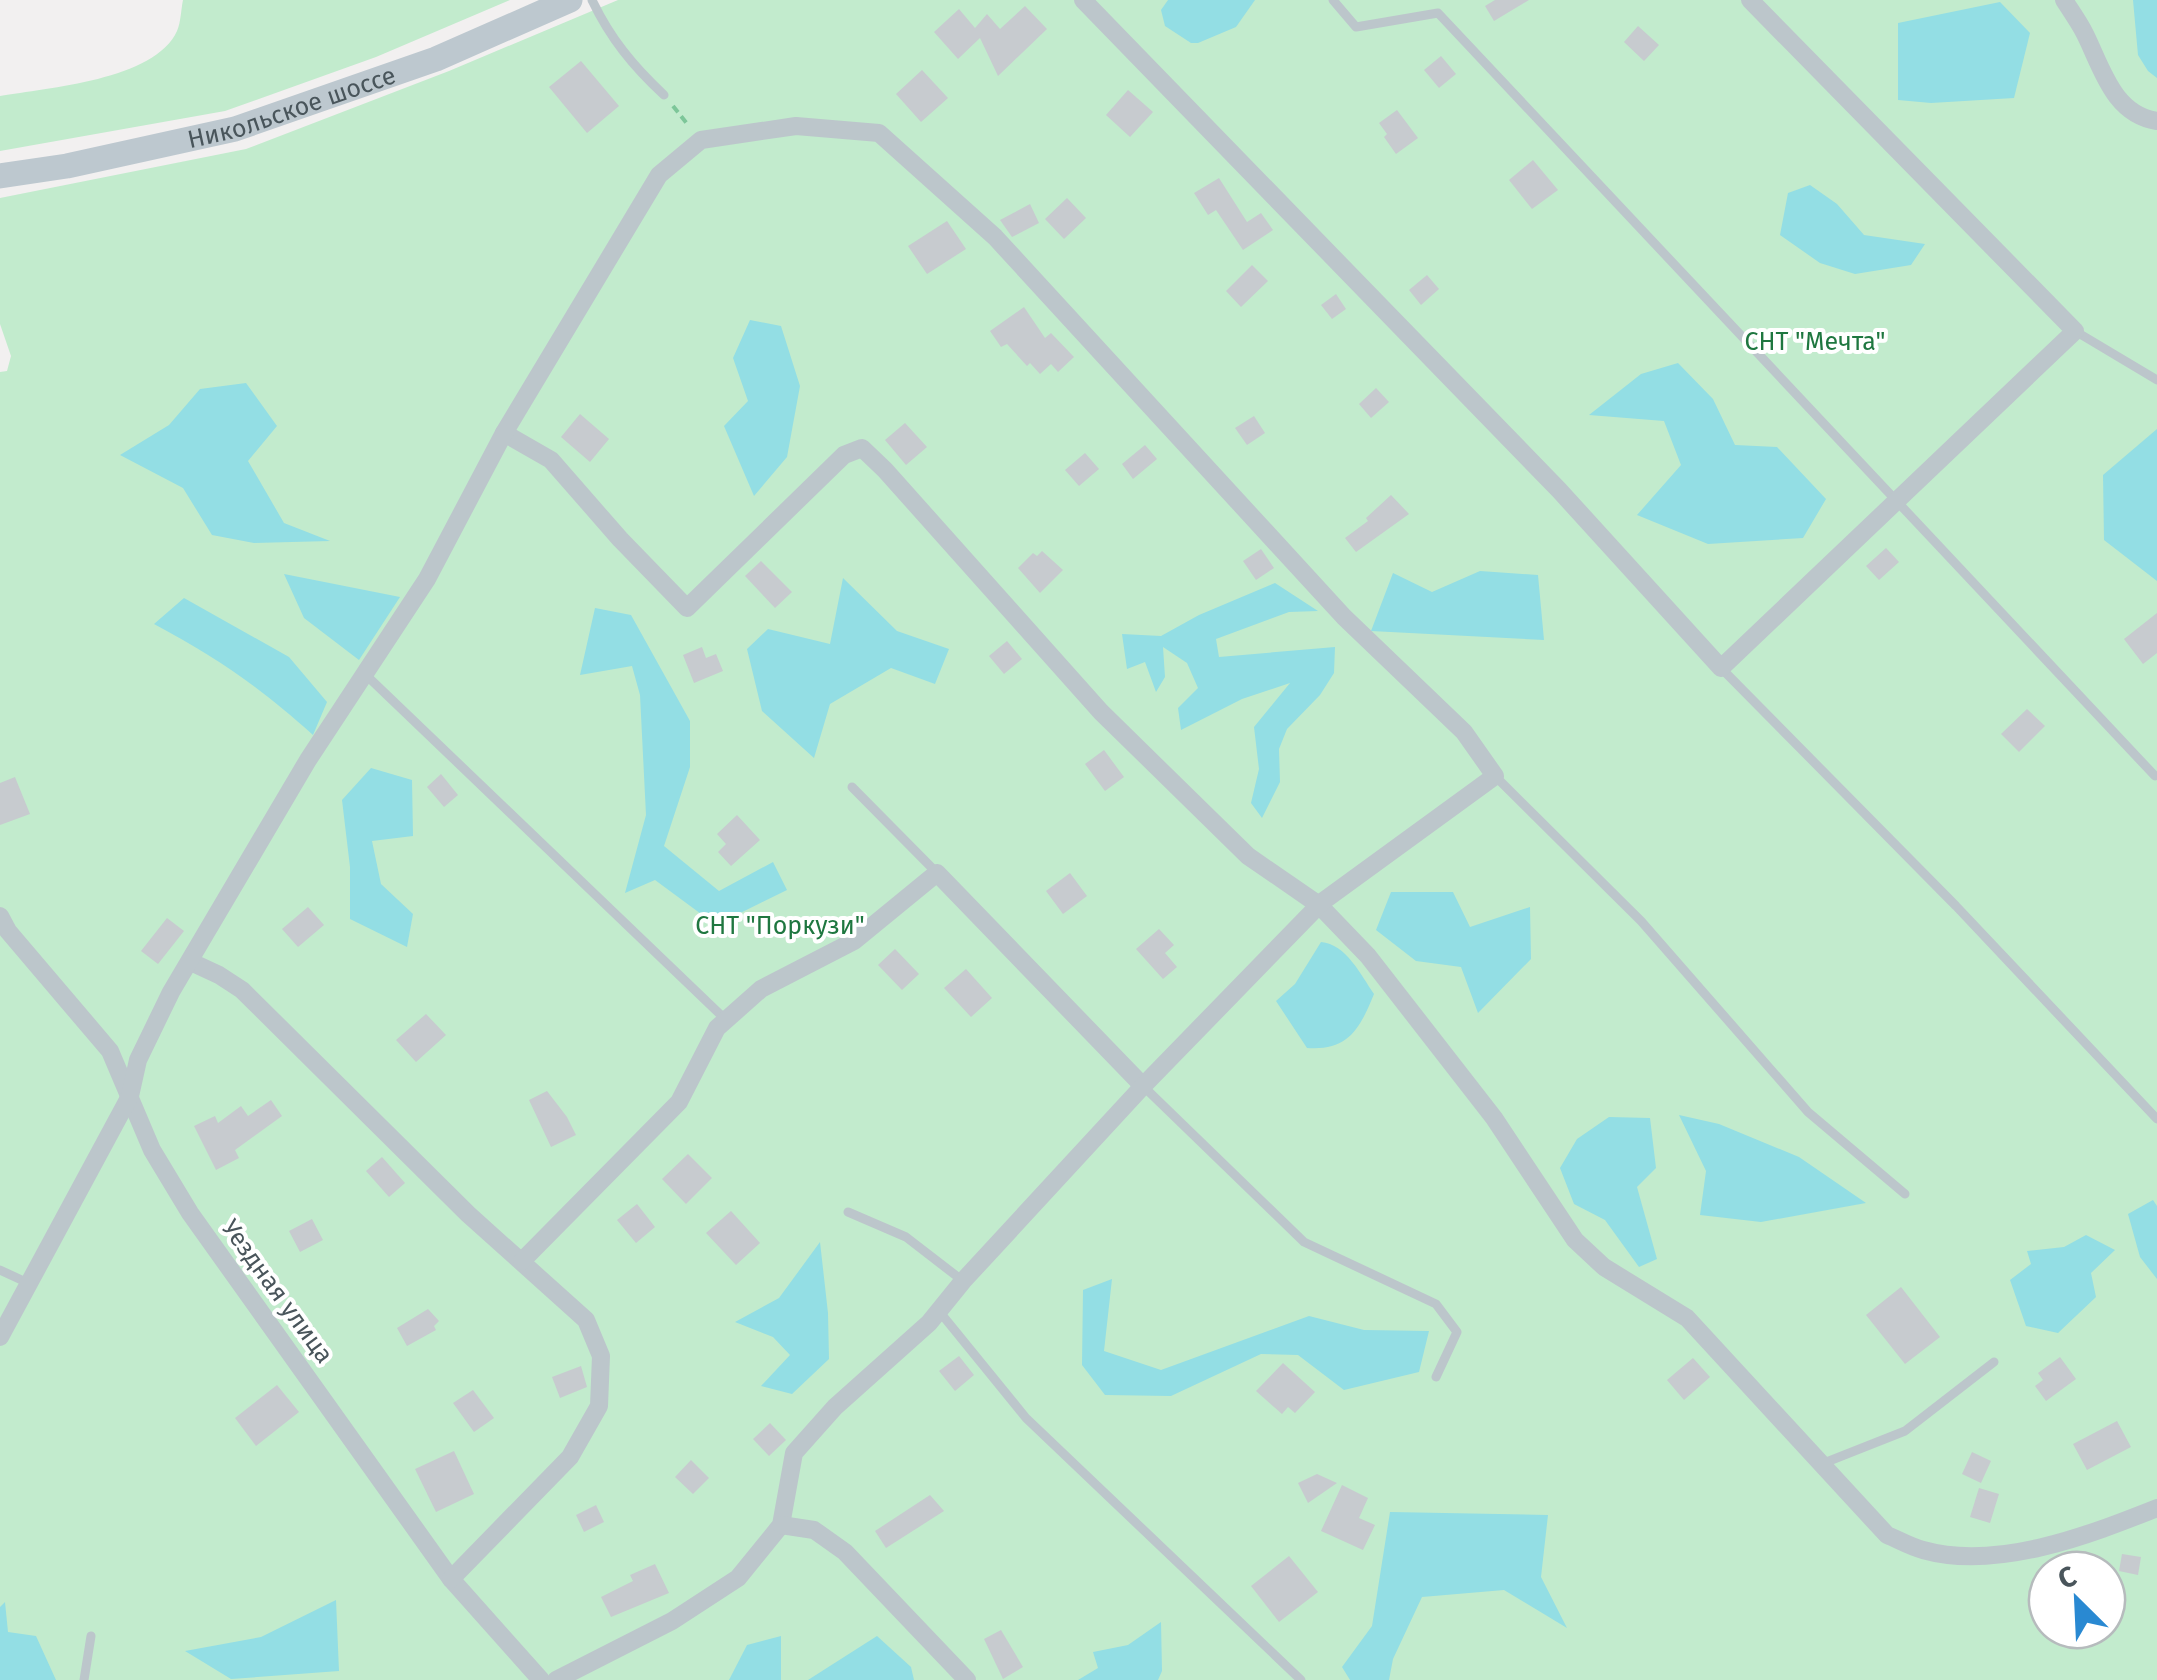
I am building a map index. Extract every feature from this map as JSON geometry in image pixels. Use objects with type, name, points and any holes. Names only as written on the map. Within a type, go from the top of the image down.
[{"type":"main road","name":"Никольское шоссе","points":[[0,176],[67,166],[268,119],[436,59],[570,0]]},
{"type":"street","points":[[1083,0],[1559,490],[1721,668],[1893,500],[2075,331],[1750,0]]},
{"type":"street","points":[[2064,0],[2085,34],[2104,82],[2140,118],[2157,121]]},
{"type":"street","points":[[0,1337],[130,1096],[138,1060],[171,992],[308,760],[428,579],[504,434],[659,175],[701,140],[796,126],[879,133],[994,238],[1344,617],[1464,732],[1496,776],[1319,905],[1143,1086],[940,1311],[836,1408],[794,1453],[782,1525],[738,1578],[672,1621],[556,1680]]},
{"type":"street","points":[[504,434],[551,460],[687,608],[844,454],[862,448],[1101,712],[1248,856],[1319,905],[1368,956],[1494,1118],[1575,1240],[1604,1266],[1687,1318],[1888,1534],[1923,1550],[1963,1556],[2027,1550],[2092,1534],[2157,1508]]},
{"type":"street","points":[[522,1261],[680,1102],[717,1028],[761,988],[854,941],[937,873],[1143,1086]]},
{"type":"street","name":"Уездная улица","points":[[0,916],[8,931],[110,1051],[152,1150],[190,1212],[451,1578],[541,1680]]},
{"type":"street","points":[[191,962],[242,990],[468,1214],[586,1320],[601,1356],[600,1406],[570,1457],[451,1578]]},
{"type":"street","points":[[782,1525],[814,1530],[845,1552],[967,1680]]},
{"type":"lane","points":[[592,0],[604,27],[632,65],[664,94]]},
{"type":"lane","points":[[1334,0],[1356,27],[1438,12],[2156,776]]},
{"type":"lane","points":[[2075,331],[2157,380]]},
{"type":"lane","points":[[1721,668],[1956,906],[2157,1119]]},
{"type":"lane","points":[[366,675],[726,1020]]},
{"type":"lane","points":[[1496,776],[1642,922],[1808,1112],[1905,1194]]},
{"type":"lane","points":[[852,787],[937,873]]},
{"type":"lane","points":[[1143,1086],[1304,1242],[1436,1304],[1457,1332],[1436,1376]]},
{"type":"lane","points":[[848,1212],[906,1238],[963,1282]]},
{"type":"lane","points":[[0,1270],[28,1282]]},
{"type":"lane","points":[[940,1311],[1026,1418],[1300,1680]]},
{"type":"lane","points":[[1824,1463],[1906,1432],[1994,1362]]},
{"type":"lane","points":[[84,1680],[91,1636]]},
{"type":"path","points":[[664,94],[701,140]]},
{"type":"green space","points":[[183,0],[510,0],[376,57],[225,111],[0,151],[0,96],[98,79],[147,61],[165,48],[177,31]]},
{"type":"green space","name":"СНТ \"Поркузи\"","points":[[618,0],[2157,0],[2157,1680],[0,1680],[0,372],[7,371],[11,356],[0,324],[0,198],[246,149],[449,71]]},
{"type":"water","points":[[1168,0],[1255,0],[1236,27],[1191,43],[1165,26],[1161,10]]},
{"type":"water","points":[[2133,0],[2157,0],[2157,78],[2138,55]]},
{"type":"water","points":[[2000,2],[2030,33],[2014,98],[1931,103],[1898,100],[1898,23]]},
{"type":"water","points":[[1810,185],[1837,204],[1864,235],[1925,244],[1911,265],[1855,274],[1820,263],[1780,235],[1788,193]]},
{"type":"water","points":[[750,320],[781,326],[800,386],[787,457],[754,496],[724,426],[748,401],[733,358]]},
{"type":"water","points":[[1678,363],[1713,399],[1735,445],[1777,447],[1826,499],[1803,538],[1708,544],[1637,515],[1681,465],[1664,421],[1589,415],[1641,374]]},
{"type":"water","points":[[246,383],[277,426],[248,461],[284,523],[330,541],[254,543],[212,535],[183,488],[120,455],[169,425],[200,389]]},
{"type":"water","points":[[2157,429],[2157,581],[2104,540],[2103,475]]},
{"type":"water","points":[[1480,571],[1538,575],[1544,640],[1371,631],[1393,573],[1432,592]]},
{"type":"water","points":[[284,574],[400,597],[359,660],[304,618]]},
{"type":"water","points":[[843,578],[897,631],[949,649],[935,684],[891,668],[830,704],[814,758],[762,711],[747,649],[768,629],[830,644]]},
{"type":"water","points":[[1275,583],[1318,611],[1289,612],[1216,639],[1219,657],[1335,647],[1334,673],[1320,695],[1287,729],[1279,749],[1280,782],[1262,818],[1251,803],[1259,769],[1254,727],[1290,683],[1242,699],[1181,730],[1178,708],[1198,688],[1187,663],[1163,647],[1165,677],[1156,692],[1145,662],[1127,669],[1122,634],[1161,636],[1199,615]]},
{"type":"water","points":[[184,598],[289,657],[327,702],[313,735],[237,674],[154,624]]},
{"type":"water","points":[[595,608],[631,615],[690,721],[690,767],[664,846],[719,891],[773,862],[787,890],[716,925],[655,880],[625,893],[646,815],[640,695],[632,666],[580,675]]},
{"type":"water","points":[[371,768],[412,780],[413,836],[372,841],[381,884],[413,914],[407,947],[350,919],[350,867],[342,800]]},
{"type":"water","points":[[1391,892],[1453,892],[1470,927],[1530,907],[1531,959],[1478,1013],[1461,967],[1416,961],[1376,930]]},
{"type":"water","points":[[1321,942],[1345,954],[1374,994],[1351,1035],[1333,1046],[1307,1048],[1276,1001],[1295,984]]},
{"type":"water","points":[[1679,1115],[1719,1124],[1799,1157],[1866,1203],[1761,1222],[1700,1215],[1706,1171]]},
{"type":"water","points":[[1609,1117],[1650,1118],[1656,1168],[1637,1187],[1657,1259],[1639,1267],[1605,1220],[1574,1204],[1560,1168],[1577,1139]]},
{"type":"water","points":[[2153,1200],[2157,1206],[2157,1279],[2140,1257],[2128,1214]]},
{"type":"water","points":[[2086,1235],[2115,1250],[2091,1273],[2096,1297],[2058,1333],[2026,1326],[2010,1280],[2031,1264],[2027,1251],[2064,1247]]},
{"type":"water","points":[[820,1242],[829,1359],[792,1394],[761,1386],[790,1355],[773,1337],[735,1322],[779,1298]]},
{"type":"water","points":[[1112,1279],[1104,1351],[1161,1370],[1309,1316],[1364,1330],[1429,1331],[1419,1372],[1344,1390],[1298,1355],[1261,1354],[1171,1396],[1105,1395],[1082,1365],[1083,1290]]},
{"type":"water","points":[[1390,1512],[1548,1515],[1541,1577],[1567,1628],[1504,1590],[1422,1597],[1393,1659],[1389,1680],[1350,1680],[1342,1667],[1372,1626]]},
{"type":"water","points":[[336,1600],[339,1671],[231,1679],[185,1651],[261,1637]]},
{"type":"water","points":[[5,1602],[8,1632],[36,1636],[56,1680],[0,1680],[0,1607]]},
{"type":"water","points":[[1161,1622],[1162,1671],[1158,1680],[1078,1680],[1098,1668],[1093,1652],[1128,1645]]},
{"type":"water","points":[[781,1636],[781,1680],[729,1680],[747,1645]]},
{"type":"water","points":[[877,1636],[911,1667],[914,1680],[808,1680]]},
{"type":"building","points":[[1495,0],[1529,0],[1494,21],[1485,6]]},
{"type":"building","points":[[1025,6],[1047,29],[998,76],[980,38],[958,59],[934,32],[959,9],[975,28],[987,14],[1000,29]]},
{"type":"building","points":[[1638,26],[1659,45],[1644,61],[1624,42]]},
{"type":"building","points":[[1441,56],[1456,74],[1439,88],[1424,70]]},
{"type":"building","points":[[581,61],[619,106],[587,133],[549,87]]},
{"type":"building","points":[[922,70],[948,98],[921,122],[896,94]]},
{"type":"building","points":[[1128,90],[1153,112],[1130,137],[1106,115]]},
{"type":"building","points":[[1397,110],[1418,138],[1396,154],[1379,123]]},
{"type":"building","points":[[1533,160],[1558,190],[1532,209],[1509,180]]},
{"type":"building","points":[[1219,178],[1247,222],[1261,213],[1273,230],[1243,250],[1216,210],[1208,215],[1194,193]]},
{"type":"building","points":[[1067,198],[1086,218],[1064,239],[1045,219]]},
{"type":"building","points":[[1030,204],[1039,223],[1012,237],[1000,220]]},
{"type":"building","points":[[947,221],[966,249],[927,274],[908,246]]},
{"type":"building","points":[[1252,265],[1268,281],[1241,307],[1226,291]]},
{"type":"building","points":[[1427,275],[1439,289],[1421,305],[1409,290]]},
{"type":"building","points":[[1336,294],[1346,309],[1332,319],[1321,305]]},
{"type":"building","points":[[1024,307],[1045,338],[1051,333],[1074,357],[1058,372],[1051,364],[1040,374],[1007,344],[1001,347],[990,331]]},
{"type":"building","points":[[1376,388],[1389,402],[1371,418],[1359,404]]},
{"type":"building","points":[[580,414],[609,439],[590,462],[561,437]]},
{"type":"building","points":[[1254,416],[1265,433],[1247,445],[1235,428]]},
{"type":"building","points":[[905,423],[927,447],[906,465],[885,440]]},
{"type":"building","points":[[1145,445],[1157,459],[1133,479],[1122,464]]},
{"type":"building","points":[[1085,453],[1099,469],[1079,486],[1065,470]]},
{"type":"building","points":[[1391,495],[1409,514],[1356,552],[1345,538],[1368,521],[1366,518]]},
{"type":"building","points":[[1886,548],[1899,562],[1879,580],[1866,566]]},
{"type":"building","points":[[1261,549],[1274,568],[1256,580],[1243,561]]},
{"type":"building","points":[[1042,551],[1063,570],[1040,593],[1018,568],[1033,553],[1037,556]]},
{"type":"building","points":[[761,561],[792,592],[775,608],[745,576]]},
{"type":"building","points":[[2157,613],[2157,653],[2143,664],[2124,639]]},
{"type":"building","points":[[1007,641],[1022,659],[1004,674],[989,656]]},
{"type":"building","points":[[702,647],[706,658],[716,654],[723,671],[694,683],[683,655]]},
{"type":"building","points":[[2027,709],[2045,726],[2019,752],[2001,734]]},
{"type":"building","points":[[1104,750],[1124,777],[1105,791],[1085,764]]},
{"type":"building","points":[[441,774],[458,795],[444,807],[427,787]]},
{"type":"building","points":[[15,777],[30,814],[0,825],[0,783]]},
{"type":"building","points":[[737,815],[760,840],[731,866],[718,852],[726,844],[717,834]]},
{"type":"building","points":[[1070,873],[1087,896],[1063,914],[1046,891]]},
{"type":"building","points":[[308,907],[324,925],[298,947],[282,929]]},
{"type":"building","points":[[167,918],[184,931],[158,964],[141,951]]},
{"type":"building","points":[[1159,929],[1174,945],[1165,953],[1177,967],[1163,979],[1136,949]]},
{"type":"building","points":[[895,949],[919,974],[902,990],[878,965]]},
{"type":"building","points":[[966,969],[992,998],[971,1017],[944,988]]},
{"type":"building","points":[[426,1014],[446,1035],[416,1062],[396,1040]]},
{"type":"building","points":[[547,1091],[576,1135],[551,1147],[529,1100]]},
{"type":"building","points":[[271,1100],[282,1116],[235,1150],[239,1158],[216,1170],[194,1126],[215,1116],[218,1123],[241,1106],[248,1116]]},
{"type":"building","points":[[688,1154],[712,1178],[686,1204],[662,1179]]},
{"type":"building","points":[[382,1157],[405,1183],[389,1197],[366,1171]]},
{"type":"building","points":[[637,1204],[655,1227],[636,1243],[617,1220]]},
{"type":"building","points":[[731,1211],[760,1243],[736,1265],[706,1233]]},
{"type":"building","points":[[312,1219],[323,1240],[300,1252],[289,1231]]},
{"type":"building","points":[[1901,1287],[1940,1337],[1905,1364],[1866,1315]]},
{"type":"building","points":[[428,1309],[439,1321],[434,1326],[436,1330],[407,1346],[397,1328]]},
{"type":"building","points":[[959,1356],[974,1375],[955,1391],[939,1371]]},
{"type":"building","points":[[2060,1357],[2076,1379],[2046,1401],[2035,1386],[2043,1380],[2038,1373]]},
{"type":"building","points":[[1693,1358],[1710,1377],[1684,1400],[1667,1380]]},
{"type":"building","points":[[1283,1363],[1315,1392],[1295,1413],[1288,1407],[1282,1414],[1256,1391]]},
{"type":"building","points":[[581,1366],[587,1387],[560,1398],[552,1377]]},
{"type":"building","points":[[277,1385],[299,1412],[256,1446],[235,1418]]},
{"type":"building","points":[[473,1390],[494,1418],[474,1432],[453,1403]]},
{"type":"building","points":[[2117,1421],[2131,1447],[2087,1470],[2073,1444]]},
{"type":"building","points":[[770,1423],[786,1440],[769,1456],[753,1439]]},
{"type":"building","points":[[454,1451],[474,1494],[436,1512],[415,1469]]},
{"type":"building","points":[[1972,1452],[1991,1461],[1981,1483],[1962,1474]]},
{"type":"building","points":[[691,1460],[709,1478],[693,1494],[675,1477]]},
{"type":"building","points":[[1317,1474],[1337,1483],[1308,1503],[1298,1483]]},
{"type":"building","points":[[1342,1485],[1368,1498],[1359,1518],[1375,1525],[1363,1550],[1321,1531]]},
{"type":"building","points":[[1979,1488],[1999,1494],[1990,1523],[1970,1517]]},
{"type":"building","points":[[930,1495],[944,1511],[886,1548],[875,1531]]},
{"type":"building","points":[[596,1505],[604,1522],[584,1532],[576,1515]]},
{"type":"building","points":[[2127,1555],[2141,1557],[2138,1575],[2127,1573]]},
{"type":"building","points":[[1289,1556],[1318,1592],[1279,1622],[1251,1586]]},
{"type":"building","points":[[655,1564],[669,1593],[611,1617],[601,1597],[633,1581],[630,1575]]},
{"type":"building","points":[[1001,1630],[1023,1667],[1003,1679],[984,1639]]},
{"type":"park label","name":"СНТ \"Мечта\"","points":[[1815,341]]}]
